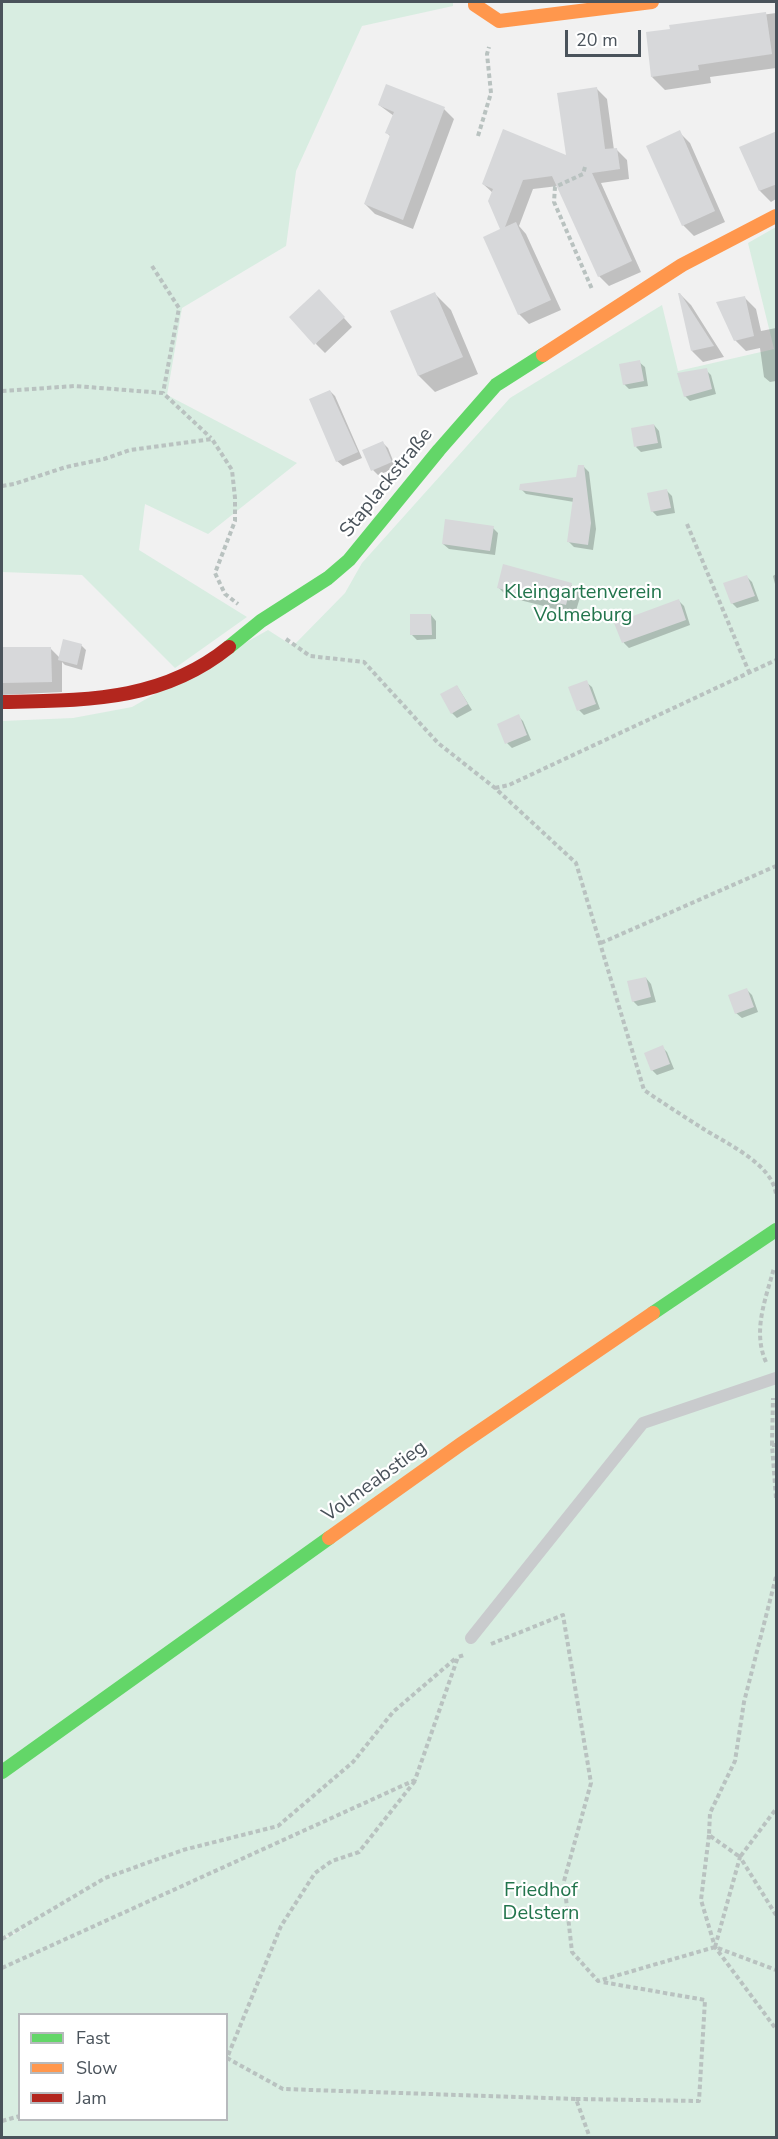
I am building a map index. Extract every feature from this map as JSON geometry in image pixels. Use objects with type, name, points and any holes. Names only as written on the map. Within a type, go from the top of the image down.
[{"type":"street","points":[[475,2],[475,5],[499,21],[652,2]]},
{"type":"street","name":"Staplackstraße","points":[[2,702],[73,700],[126,694],[181,678],[210,662],[261,621],[328,578],[349,560],[439,450],[496,385],[682,265],[777,216]]},
{"type":"street","name":"Volmeabstieg","points":[[2,1772],[461,1444],[777,1230]]},
{"type":"lane","points":[[471,1638],[643,1423],[775,1378]]},
{"type":"path","points":[[478,136],[491,93],[487,54],[499,21]]},
{"type":"path","points":[[585,167],[583,174],[555,187],[554,202],[603,314]]},
{"type":"path","points":[[152,266],[179,308],[163,393]]},
{"type":"path","points":[[2,391],[75,386],[163,393],[212,439],[232,470],[235,498],[235,522],[215,573],[225,594],[310,656],[364,662],[438,743],[495,788],[576,863],[602,943],[644,1090],[740,1150],[767,1174],[777,1194]]},
{"type":"path","points":[[2,486],[130,450],[212,439]]},
{"type":"path","points":[[687,524],[749,672]]},
{"type":"path","points":[[495,788],[509,785],[777,660]]},
{"type":"path","points":[[602,943],[777,866]]},
{"type":"path","points":[[777,1258],[760,1320],[762,1354],[775,1378],[774,1445],[777,1498]]},
{"type":"path","points":[[777,1577],[744,1702],[735,1761],[710,1813],[701,1900],[715,1947],[777,2029]]},
{"type":"path","points":[[228,2059],[284,2088],[576,2099],[699,2101],[705,2000],[598,1981],[572,1952],[564,1881],[591,1782],[563,1615],[490,1644]]},
{"type":"path","points":[[228,2056],[281,1926],[315,1873],[332,1861],[359,1852],[415,1780],[458,1657],[471,1638]]},
{"type":"path","points":[[2,1939],[105,1878],[183,1850],[279,1826],[353,1762],[393,1712],[458,1657],[469,1653]]},
{"type":"path","points":[[2,1968],[415,1780]]},
{"type":"path","points":[[715,1947],[740,1857],[777,1809]]},
{"type":"path","points":[[709,1835],[740,1857],[777,1915]]},
{"type":"path","points":[[598,1981],[715,1947],[777,1970]]},
{"type":"path","points":[[576,2099],[590,2138]]},
{"type":"path","points":[[2,2121],[18,2117]]},
{"type":"green space","points":[[2,2],[453,2],[453,6],[362,26],[296,171],[286,246],[182,308],[167,395],[297,463],[208,534],[145,504],[139,550],[247,617],[175,668],[82,575],[2,572]]},
{"type":"green space","points":[[776,227],[776,2137],[2,2138],[2,1940],[28,1927],[2,1938],[2,721],[73,718],[132,707],[268,630],[293,646],[345,593],[362,563],[510,398],[662,305],[678,371],[774,349],[748,243]]},
{"type":"building","points":[[766,12],[772,54],[698,65],[699,70],[651,77],[646,32],[670,29],[669,25]]},
{"type":"building","points":[[386,84],[445,107],[403,220],[364,204],[390,135],[385,133],[394,112],[378,105]]},
{"type":"building","points":[[597,87],[605,149],[617,148],[620,169],[592,173],[632,261],[598,277],[552,176],[523,180],[505,227],[516,222],[551,300],[518,315],[483,237],[500,229],[488,201],[493,189],[482,184],[503,129],[566,155],[557,93]]},
{"type":"building","points":[[680,130],[715,211],[682,226],[646,146]]},
{"type":"building","points":[[777,131],[777,184],[759,191],[739,147]]},
{"type":"building","points":[[319,289],[345,317],[314,345],[289,317]]},
{"type":"building","points":[[435,292],[463,357],[418,376],[390,311]]},
{"type":"building","points":[[678,293],[680,293],[714,346],[691,351]]},
{"type":"building","points":[[745,296],[754,336],[734,341],[716,302]]},
{"type":"building","points":[[640,360],[644,381],[623,385],[619,364]]},
{"type":"building","points":[[707,368],[712,389],[684,397],[677,373]]},
{"type":"building","points":[[330,390],[358,452],[336,462],[309,399]]},
{"type":"building","points":[[654,424],[658,443],[634,447],[631,428]]},
{"type":"building","points":[[383,441],[392,462],[371,471],[362,450]]},
{"type":"building","points":[[578,465],[584,465],[591,523],[588,545],[567,542],[573,498],[519,490],[520,484],[576,477]]},
{"type":"building","points":[[667,489],[671,508],[651,512],[647,493]]},
{"type":"building","points":[[445,519],[494,526],[490,551],[442,544]]},
{"type":"building","points":[[503,564],[572,583],[566,605],[497,588]]},
{"type":"building","points":[[747,575],[755,596],[731,604],[723,583]]},
{"type":"building","points":[[679,599],[686,620],[622,643],[614,623]]},
{"type":"building","points":[[410,614],[431,614],[432,635],[410,635]]},
{"type":"building","points":[[63,639],[82,644],[77,665],[58,660]]},
{"type":"building","points":[[2,647],[51,647],[52,682],[2,683]]},
{"type":"building","points":[[587,680],[596,704],[577,711],[568,687]]},
{"type":"building","points":[[457,685],[468,704],[451,714],[440,694]]},
{"type":"building","points":[[519,714],[527,735],[505,744],[497,724]]},
{"type":"building","points":[[646,977],[651,997],[632,1002],[627,981]]},
{"type":"building","points":[[747,988],[754,1007],[735,1014],[728,995]]},
{"type":"building","points":[[663,1045],[670,1064],[651,1071],[644,1053]]},
{"type":"traffic: fast","points":[[229,647],[261,621],[328,578],[349,560],[439,450],[496,385],[543,355]]},
{"type":"traffic: fast","points":[[653,1313],[776,1230]]},
{"type":"traffic: fast","points":[[2,1772],[329,1538]]},
{"type":"traffic: slow","points":[[475,2],[475,5],[499,21],[652,2]]},
{"type":"traffic: slow","points":[[543,355],[682,265],[776,216]]},
{"type":"traffic: slow","points":[[329,1538],[461,1444],[653,1313]]},
{"type":"traffic: jam","points":[[2,702],[92,698],[149,688],[177,679],[229,647]]},
{"type":"park label","name":"Kleingartenverein Volmeburg","points":[[583,604]]},
{"type":"park label","name":"Friedhof Delstern","points":[[541,1902]]}]
